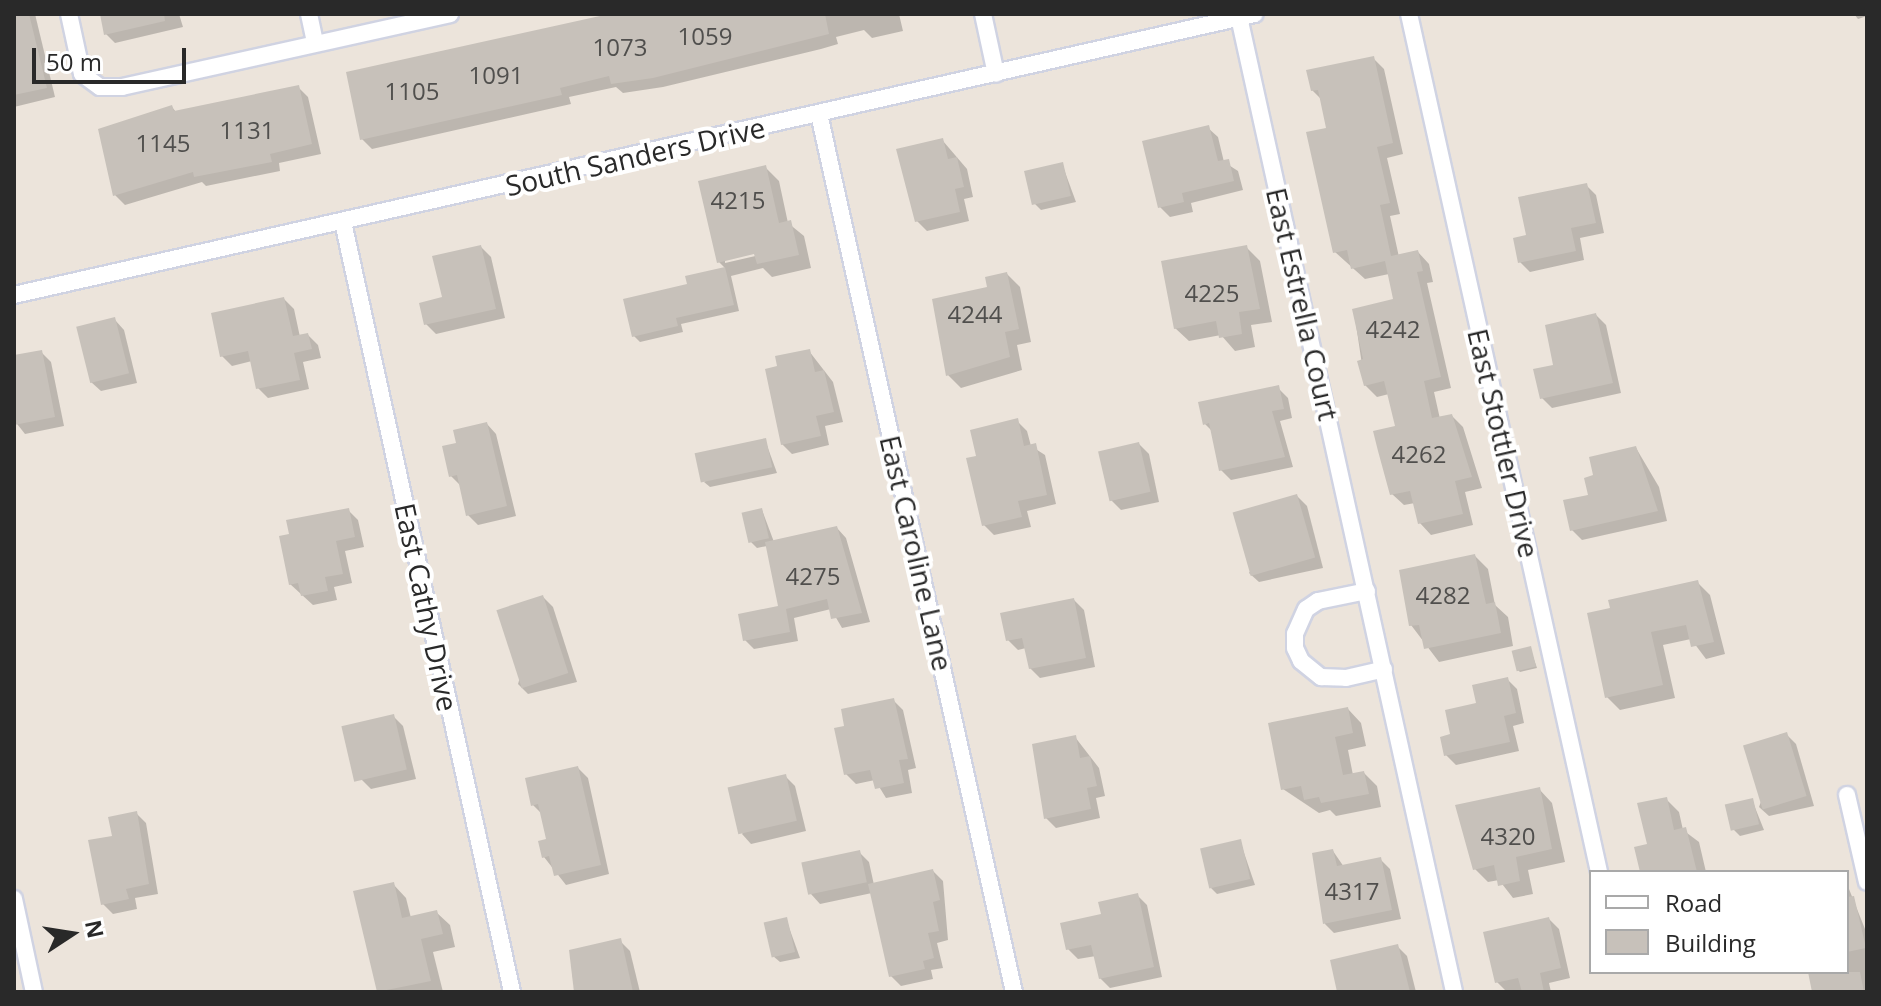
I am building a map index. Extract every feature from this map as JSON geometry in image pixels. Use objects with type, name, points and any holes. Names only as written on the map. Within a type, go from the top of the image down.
[{"type":"street","points":[[69,14],[82,74],[100,87],[122,87],[450,14]]},
{"type":"street","points":[[309,14],[315,42]]},
{"type":"street","points":[[983,14],[996,74]]},
{"type":"street","name":"East Stottler Drive","points":[[1409,14],[1599,870]]},
{"type":"street","name":"South Sanders Drive","points":[[14,295],[1247,16]]},
{"type":"street","name":"East Estrella Court","points":[[1247,16],[1454,992]]},
{"type":"street","name":"East Caroline Lane","points":[[819,114],[1014,992]]},
{"type":"street","name":"East Cathy Drive","points":[[343,222],[512,992]]},
{"type":"street","points":[[1367,591],[1318,601],[1306,609],[1295,634],[1295,648],[1301,661],[1321,677],[1346,678],[1384,669]]},
{"type":"street","points":[[1847,795],[1867,882]]},
{"type":"street","points":[[14,899],[34,992]]},
{"type":"building","points":[[29,14],[47,88],[14,95],[14,16]]},
{"type":"building","points":[[100,14],[164,14],[165,21],[104,35]]},
{"type":"building","points":[[609,14],[825,14],[829,34],[653,78],[611,84],[609,76],[560,88],[562,95],[360,140],[346,72]]},
{"type":"building","points":[[1374,56],[1393,143],[1377,147],[1390,203],[1380,205],[1391,256],[1418,250],[1423,271],[1417,272],[1441,377],[1424,381],[1432,418],[1452,414],[1472,477],[1455,481],[1463,514],[1418,524],[1410,491],[1390,495],[1373,431],[1395,426],[1384,381],[1364,386],[1357,361],[1363,359],[1352,309],[1393,299],[1385,261],[1351,269],[1347,250],[1333,253],[1306,132],[1326,128],[1318,90],[1311,91],[1306,70]]},
{"type":"building","points":[[299,85],[312,144],[270,154],[272,162],[194,177],[193,172],[113,196],[98,129],[172,105],[174,111]]},
{"type":"building","points":[[1209,125],[1218,161],[1229,159],[1234,181],[1182,193],[1184,202],[1158,208],[1142,141]]},
{"type":"building","points":[[943,138],[948,159],[957,157],[964,187],[955,189],[960,212],[915,222],[896,149]]},
{"type":"building","points":[[1063,162],[1071,196],[1032,205],[1024,171]]},
{"type":"building","points":[[766,165],[779,223],[791,220],[799,255],[757,264],[754,254],[717,263],[698,181]]},
{"type":"building","points":[[1587,183],[1596,223],[1571,228],[1576,251],[1518,263],[1513,238],[1526,235],[1518,197]]},
{"type":"building","points":[[481,245],[496,309],[424,325],[419,303],[442,297],[432,256]]},
{"type":"building","points":[[1247,245],[1260,309],[1239,312],[1242,334],[1219,338],[1216,321],[1174,329],[1161,261]]},
{"type":"building","points":[[725,267],[734,305],[676,318],[678,326],[632,337],[623,299],[687,284],[685,276]]},
{"type":"building","points":[[1007,272],[1019,329],[1005,332],[1010,357],[946,376],[932,299],[987,287],[985,277]]},
{"type":"building","points":[[284,297],[293,336],[308,333],[312,349],[294,353],[300,380],[256,389],[248,351],[220,357],[211,313]]},
{"type":"building","points":[[1596,313],[1613,383],[1540,399],[1533,369],[1553,365],[1545,325]]},
{"type":"building","points":[[115,317],[129,373],[90,383],[76,327]]},
{"type":"building","points":[[810,349],[815,372],[824,370],[834,412],[816,416],[821,436],[781,445],[765,369],[777,366],[775,356]]},
{"type":"building","points":[[42,350],[55,417],[14,425],[14,355]]},
{"type":"building","points":[[1279,385],[1284,409],[1272,411],[1285,457],[1219,471],[1209,423],[1203,425],[1198,402]]},
{"type":"building","points":[[1018,418],[1024,446],[1036,443],[1047,495],[1018,501],[1022,517],[982,526],[966,458],[976,456],[970,430]]},
{"type":"building","points":[[487,422],[507,506],[466,516],[457,475],[449,477],[442,446],[456,443],[453,430]]},
{"type":"building","points":[[766,438],[772,467],[701,483],[695,453]]},
{"type":"building","points":[[1139,442],[1150,492],[1110,501],[1098,451]]},
{"type":"building","points":[[1636,446],[1658,511],[1570,531],[1563,500],[1588,495],[1584,478],[1593,475],[1589,457]]},
{"type":"building","points":[[1297,494],[1315,557],[1251,576],[1233,512]]},
{"type":"building","points":[[349,508],[355,537],[336,541],[343,574],[325,577],[328,591],[301,596],[298,583],[289,585],[279,536],[289,534],[286,520]]},
{"type":"building","points":[[762,508],[769,538],[749,543],[742,513]]},
{"type":"building","points":[[837,526],[862,613],[831,619],[827,599],[786,609],[790,632],[743,641],[738,614],[778,606],[765,542]]},
{"type":"building","points":[[1475,554],[1486,604],[1495,602],[1501,633],[1424,649],[1419,625],[1409,626],[1399,570]]},
{"type":"building","points":[[1698,580],[1714,642],[1691,647],[1686,625],[1651,632],[1663,685],[1605,698],[1587,613],[1610,608],[1608,600]]},
{"type":"building","points":[[543,595],[568,673],[522,688],[496,610]]},
{"type":"building","points":[[1074,598],[1086,658],[1029,669],[1022,638],[1006,641],[1000,613]]},
{"type":"building","points":[[1531,646],[1536,666],[1517,671],[1512,651]]},
{"type":"building","points":[[1508,677],[1516,713],[1504,716],[1510,742],[1444,756],[1440,737],[1450,734],[1445,710],[1476,703],[1472,685]]},
{"type":"building","points":[[894,698],[908,759],[899,760],[904,783],[875,789],[870,770],[844,775],[834,728],[844,726],[841,709]]},
{"type":"building","points":[[1348,707],[1353,733],[1335,737],[1343,775],[1364,771],[1369,794],[1321,803],[1319,797],[1304,800],[1301,786],[1281,790],[1268,723]]},
{"type":"building","points":[[394,714],[407,770],[354,782],[341,726]]},
{"type":"building","points":[[1787,732],[1807,796],[1763,810],[1743,745]]},
{"type":"building","points":[[1076,735],[1080,758],[1090,756],[1097,786],[1087,788],[1091,809],[1044,819],[1032,744]]},
{"type":"building","points":[[578,766],[601,865],[554,876],[549,856],[542,858],[538,841],[546,839],[538,804],[531,806],[525,778]]},
{"type":"building","points":[[786,774],[797,821],[738,834],[728,787]]},
{"type":"building","points":[[1540,787],[1552,849],[1516,857],[1520,881],[1498,886],[1494,865],[1473,870],[1455,805]]},
{"type":"building","points":[[1667,797],[1674,830],[1686,827],[1697,870],[1640,870],[1634,847],[1647,844],[1637,803]]},
{"type":"building","points":[[1753,798],[1759,824],[1731,831],[1725,805]]},
{"type":"building","points":[[137,811],[149,884],[126,889],[129,899],[101,905],[88,840],[112,836],[108,817]]},
{"type":"building","points":[[1241,839],[1250,879],[1209,888],[1200,848]]},
{"type":"building","points":[[1333,849],[1337,866],[1381,857],[1392,910],[1323,924],[1312,853]]},
{"type":"building","points":[[860,850],[867,882],[808,895],[801,862]]},
{"type":"building","points":[[933,869],[940,900],[933,902],[939,931],[928,933],[934,958],[923,961],[925,969],[889,977],[868,884]]},
{"type":"building","points":[[394,882],[402,918],[437,910],[443,934],[421,939],[431,981],[377,992],[353,891]]},
{"type":"building","points":[[1138,893],[1154,967],[1099,979],[1091,945],[1066,950],[1060,923],[1101,914],[1098,902]]},
{"type":"building","points":[[1854,896],[1866,948],[1849,952],[1849,897]]},
{"type":"building","points":[[787,917],[795,952],[772,957],[764,922]]},
{"type":"building","points":[[1549,917],[1561,968],[1540,973],[1544,992],[1522,992],[1518,978],[1495,983],[1483,932]]},
{"type":"building","points":[[621,938],[633,992],[574,992],[569,950]]},
{"type":"building","points":[[1398,944],[1410,992],[1337,992],[1330,960]]},
{"type":"building","points":[[1860,972],[1864,992],[1812,992],[1808,974]]}]
